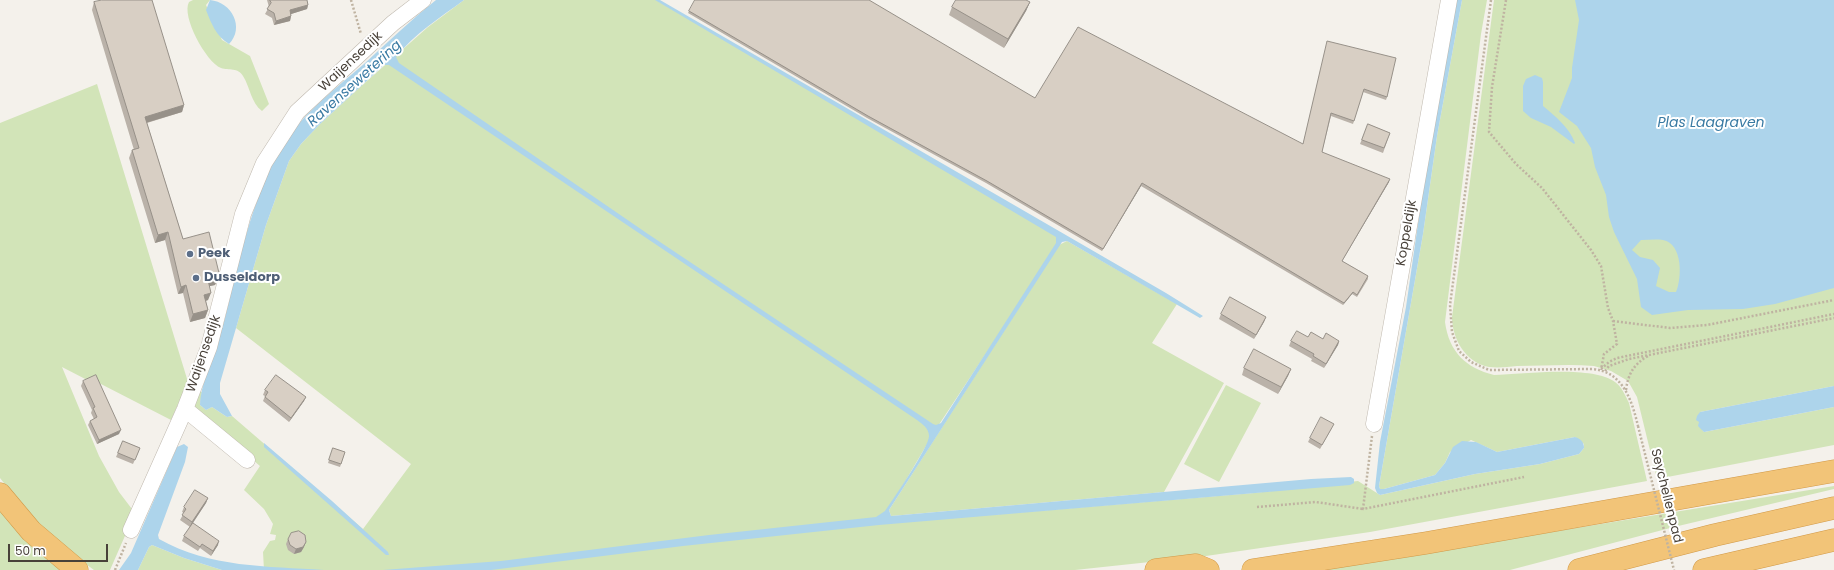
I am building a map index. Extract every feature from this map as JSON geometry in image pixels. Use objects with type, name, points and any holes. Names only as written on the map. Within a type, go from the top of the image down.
[{"type":"highway","points":[[1253,570],[1426,543],[1834,471]]},
{"type":"highway","points":[[0,494],[31,531],[76,570]]},
{"type":"highway","points":[[1579,570],[1715,535],[1834,508]]},
{"type":"highway","points":[[1704,570],[1834,540]]},
{"type":"highway","points":[[1156,570],[1196,565],[1208,570]]},
{"type":"street","name":"Waijensedijk","points":[[131,530],[185,409],[209,347],[243,214],[264,163],[298,112],[393,23],[423,0]]},
{"type":"street","name":"Koppeldijk","points":[[1374,424],[1449,0]]},
{"type":"street","points":[[185,409],[247,460]]},
{"type":"path","points":[[351,0],[366,48]]},
{"type":"path","points":[[1491,0],[1450,305],[1452,332],[1459,351],[1471,362],[1489,370],[1601,370],[1612,376],[1626,390]]},
{"type":"path","points":[[1506,0],[1492,86],[1489,132],[1516,164],[1542,188],[1591,250],[1600,266],[1617,344],[1604,354],[1601,370]]},
{"type":"path","points":[[1613,321],[1670,328],[1707,325],[1834,300]]},
{"type":"path","points":[[1601,370],[1609,362],[1617,358],[1834,314]]},
{"type":"path","points":[[1605,371],[1609,366],[1617,362],[1650,354],[1834,318]]},
{"type":"path","points":[[1626,390],[1628,377],[1633,367],[1650,354]]},
{"type":"path","name":"Seychellenpad","points":[[1626,390],[1633,403],[1674,570]]},
{"type":"path","points":[[1363,509],[1374,424]]},
{"type":"path","points":[[1257,507],[1316,502],[1363,509],[1524,478]]},
{"type":"path","points":[[115,570],[131,530]]},
{"type":"green space","points":[[193,0],[210,0],[206,5],[222,40],[250,56],[269,104],[262,111],[255,104],[241,73],[236,70],[221,68],[215,64],[202,48],[196,38],[187,9],[189,2]]},
{"type":"green space","points":[[464,0],[656,0],[1063,237],[936,429],[880,524],[1254,493],[1358,481],[1380,495],[1475,474],[1540,464],[1579,454],[1584,448],[1584,444],[1575,437],[1497,452],[1471,440],[1450,452],[1445,463],[1435,475],[1384,489],[1380,489],[1379,486],[1423,234],[1437,136],[1462,0],[1487,0],[1481,34],[1445,322],[1447,333],[1450,342],[1460,357],[1475,368],[1494,375],[1539,372],[1575,372],[1604,377],[1615,382],[1629,403],[1647,481],[1370,532],[1206,556],[1075,570],[264,570],[263,552],[270,541],[275,540],[276,535],[270,534],[273,524],[264,509],[244,490],[260,466],[198,414],[193,408],[196,389],[202,392],[200,405],[206,410],[212,407],[227,417],[232,416],[363,529],[411,464],[236,328],[266,225],[289,161],[301,144],[320,124],[359,88],[428,27]]},
{"type":"green space","points":[[1494,0],[1834,0],[1834,386],[1700,412],[1699,425],[1704,432],[1834,407],[1834,445],[1657,479],[1637,397],[1628,381],[1611,371],[1594,366],[1566,365],[1489,367],[1474,361],[1462,349],[1455,334],[1452,317]]},
{"type":"green space","points":[[97,84],[188,382],[171,420],[97,382],[93,383],[62,367],[99,456],[119,492],[135,513],[110,570],[94,570],[60,545],[32,519],[0,478],[0,123]]},
{"type":"green space","points":[[1067,241],[1177,304],[1152,343],[1224,383],[1164,492],[891,516],[889,510],[1059,245]]},
{"type":"green space","points":[[1226,385],[1261,403],[1219,482],[1184,464]]},
{"type":"green space","points":[[1834,486],[1834,489],[1674,527],[1510,570],[1318,570]]},
{"type":"green space","points":[[0,504],[68,570],[0,570]]},
{"type":"green space","points":[[152,545],[184,558],[222,570],[138,570],[149,547]]},
{"type":"water","points":[[210,0],[224,5],[234,17],[236,31],[234,38],[229,44],[217,33],[210,20],[206,10]]},
{"type":"water","name":"Ravensewetering","points":[[436,0],[464,0],[428,26],[411,41],[396,57],[399,63],[648,234],[933,424],[936,425],[941,423],[1056,243],[1056,237],[655,0],[660,0],[1166,293],[1203,316],[1200,318],[1067,241],[1062,242],[889,510],[891,516],[1311,479],[1351,477],[1354,479],[1354,483],[1350,485],[879,525],[683,546],[491,570],[383,570],[501,561],[709,535],[876,517],[885,511],[923,451],[929,436],[927,428],[917,420],[389,65],[384,65],[320,124],[301,144],[289,161],[266,225],[220,383],[220,394],[232,416],[227,417],[212,407],[206,410],[200,405],[203,385],[225,318],[247,232],[261,190],[280,150],[297,125],[307,114]]},
{"type":"water","points":[[1457,0],[1462,0],[1437,136],[1423,234],[1379,486],[1380,489],[1384,489],[1435,475],[1445,463],[1453,447],[1462,441],[1476,442],[1497,452],[1575,437],[1582,441],[1584,448],[1579,454],[1540,464],[1475,474],[1380,495],[1377,493],[1375,488],[1380,442],[1406,307],[1446,50]]},
{"type":"water","name":"Plas Laagraven","points":[[1575,0],[1834,0],[1834,288],[1775,304],[1743,309],[1688,310],[1652,315],[1641,307],[1637,279],[1614,232],[1609,217],[1606,195],[1595,167],[1591,148],[1577,126],[1559,112],[1572,78],[1579,20]],"holes":[[[1641,240],[1663,240],[1670,243],[1674,248],[1680,270],[1676,292],[1669,292],[1656,286],[1660,268],[1653,260],[1640,257],[1632,250]]]},
{"type":"water","points":[[1535,75],[1542,78],[1543,106],[1566,127],[1575,143],[1574,144],[1551,127],[1531,118],[1523,111],[1523,86],[1526,79]]},
{"type":"water","points":[[1834,386],[1834,407],[1704,432],[1698,426],[1699,422],[1696,420],[1700,412]]},
{"type":"water","points":[[264,443],[332,501],[388,552],[389,555],[386,555],[264,447]]},
{"type":"water","points":[[184,444],[188,447],[185,462],[158,535],[159,539],[198,556],[239,564],[324,570],[222,570],[184,558],[152,545],[149,547],[138,570],[119,570],[131,553],[177,447]]},
{"type":"building","points":[[102,0],[152,0],[184,105],[145,117],[183,239],[209,232],[219,273],[218,278],[208,280],[211,293],[204,295],[208,310],[193,314],[186,285],[181,287],[168,232],[158,235],[132,150],[139,148],[94,2]]},
{"type":"building","points":[[270,0],[307,0],[308,5],[290,10],[291,16],[276,21],[274,13],[267,9],[271,3]]},
{"type":"building","points":[[695,0],[869,0],[1035,98],[1078,27],[1303,144],[1327,41],[1396,58],[1387,97],[1364,89],[1354,121],[1331,113],[1322,152],[1390,179],[1342,261],[1368,276],[1357,295],[1353,292],[1344,303],[1142,183],[1103,249],[987,181],[868,116],[689,11]]},
{"type":"building","points":[[956,0],[1026,0],[1030,2],[1008,39],[952,7]]},
{"type":"building","points":[[1368,124],[1390,133],[1384,148],[1362,140]]},
{"type":"building","points":[[1230,297],[1266,317],[1256,335],[1221,314]]},
{"type":"building","points":[[1297,331],[1308,337],[1311,332],[1323,339],[1326,333],[1339,341],[1326,364],[1313,356],[1314,354],[1291,341]]},
{"type":"building","points":[[1254,349],[1291,369],[1281,387],[1244,368]]},
{"type":"building","points":[[96,375],[121,430],[99,440],[90,421],[97,417],[93,408],[95,407],[83,381]]},
{"type":"building","points":[[276,375],[306,397],[291,418],[265,397],[268,392],[265,390]]},
{"type":"building","points":[[1321,417],[1334,424],[1322,445],[1310,438]]},
{"type":"building","points":[[123,441],[140,448],[135,460],[118,453]]},
{"type":"building","points":[[333,448],[345,452],[341,464],[329,460]]},
{"type":"building","points":[[195,490],[208,498],[192,522],[182,515],[186,509],[184,507]]},
{"type":"building","points":[[193,523],[219,541],[213,551],[202,544],[200,547],[184,536]]},
{"type":"building","points":[[299,531],[305,535],[306,542],[303,547],[296,549],[290,545],[288,539],[291,533]]},
{"type":"place","name":"Peek","points":[[190,254]]},
{"type":"place","name":"Dusseldorp","points":[[196,278]]}]
